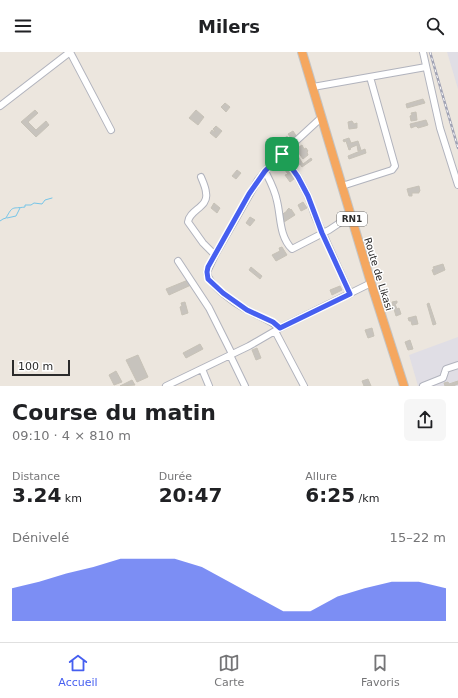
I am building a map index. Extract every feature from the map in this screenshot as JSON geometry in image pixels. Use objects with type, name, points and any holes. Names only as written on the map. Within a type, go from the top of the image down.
[{"type":"highway","name":"Route de Likasi","points":[[302,52],[371,283],[404,386]]},
{"type":"street","points":[[0,106],[70,52],[111,130]]},
{"type":"street","points":[[423,52],[440,128],[458,186]]},
{"type":"street","points":[[313,87],[426,67]]},
{"type":"street","points":[[342,186],[392,170],[395,166],[370,77]]},
{"type":"street","points":[[304,386],[273,322],[247,310],[236,302],[208,279],[207,272],[249,194],[265,171],[322,117]]},
{"type":"street","points":[[282,154],[298,177],[308,196],[322,233],[350,294]]},
{"type":"street","points":[[265,171],[277,199],[280,225],[290,247],[294,248],[341,222],[352,218]]},
{"type":"street","points":[[201,177],[207,197],[202,206],[190,215],[188,222],[202,243],[215,255]]},
{"type":"street","points":[[178,261],[210,308],[245,386]]},
{"type":"street","points":[[166,386],[231,355],[277,329],[371,283]]},
{"type":"street","points":[[423,386],[443,378],[446,369],[458,365]]},
{"type":"street","points":[[202,369],[209,386]]},
{"type":"shaded area","points":[[447,52],[458,52],[458,89]]},
{"type":"shaded area","points":[[458,337],[458,386],[418,386],[409,355]]},
{"type":"building","points":[[423,99],[425,103],[407,108],[406,104]]},
{"type":"building","points":[[225,103],[230,107],[226,112],[221,107]]},
{"type":"building","points":[[35,110],[38,113],[28,122],[36,130],[46,121],[49,125],[36,137],[21,122]]},
{"type":"building","points":[[196,110],[204,117],[198,125],[189,118]]},
{"type":"building","points":[[416,112],[417,120],[411,121],[411,113]]},
{"type":"building","points":[[426,120],[428,125],[418,128],[416,126],[411,128],[410,124]]},
{"type":"building","points":[[352,121],[354,124],[357,123],[357,128],[349,129],[348,122]]},
{"type":"building","points":[[216,126],[222,131],[216,138],[210,133],[212,130],[215,132],[213,129]]},
{"type":"building","points":[[293,131],[297,137],[293,141],[288,134]]},
{"type":"building","points":[[287,136],[291,142],[285,146],[281,141]]},
{"type":"building","points":[[349,138],[351,143],[358,141],[361,150],[358,151],[357,145],[349,150],[346,141],[344,142],[343,140]]},
{"type":"building","points":[[302,145],[304,149],[306,148],[308,151],[308,155],[303,159],[296,149]]},
{"type":"building","points":[[294,147],[294,150],[303,164],[311,158],[312,160],[302,167],[300,164],[293,168],[292,167],[299,162],[289,150]]},
{"type":"building","points":[[365,149],[366,153],[349,159],[348,156]]},
{"type":"building","points":[[282,160],[294,177],[294,179],[290,182],[285,175],[288,174],[280,164],[277,166],[275,164]]},
{"type":"building","points":[[237,170],[241,173],[236,179],[232,176]]},
{"type":"building","points":[[419,186],[419,193],[412,193],[412,196],[409,196],[407,189]]},
{"type":"building","points":[[303,202],[307,208],[301,211],[298,205]]},
{"type":"building","points":[[214,203],[220,208],[217,213],[211,208]]},
{"type":"building","points":[[289,208],[295,215],[284,222],[280,216]]},
{"type":"building","points":[[250,217],[255,220],[250,226],[246,223]]},
{"type":"building","points":[[282,247],[287,255],[276,261],[272,255],[280,251],[279,248]]},
{"type":"building","points":[[443,264],[445,270],[434,275],[432,270],[434,269],[433,267]]},
{"type":"building","points":[[251,267],[262,276],[260,279],[249,270]]},
{"type":"building","points":[[188,280],[191,285],[169,295],[166,289]]},
{"type":"building","points":[[340,286],[342,290],[332,295],[330,290]]},
{"type":"building","points":[[397,301],[395,304],[397,309],[399,308],[401,314],[396,316],[392,302]]},
{"type":"building","points":[[185,302],[188,313],[182,315],[180,307],[182,306],[181,303]]},
{"type":"building","points":[[429,303],[436,324],[433,325],[427,304]]},
{"type":"building","points":[[416,316],[418,324],[412,325],[408,318]]},
{"type":"building","points":[[372,328],[374,336],[368,338],[365,330]]},
{"type":"building","points":[[410,340],[413,349],[408,350],[405,342]]},
{"type":"building","points":[[200,344],[203,349],[186,358],[183,353]]},
{"type":"building","points":[[257,348],[261,358],[256,360],[252,350]]},
{"type":"building","points":[[138,355],[148,377],[137,382],[126,360]]},
{"type":"building","points":[[116,371],[122,382],[114,385],[109,375]]},
{"type":"building","points":[[368,379],[371,386],[364,386],[362,381]]},
{"type":"building","points":[[132,380],[135,385],[120,386]]},
{"type":"building","points":[[458,381],[458,384],[453,386],[445,386],[444,383],[448,382],[449,384]]},
{"type":"waterway","points":[[0,221],[6,218],[13,208],[25,207],[25,205],[31,205],[34,203],[42,204],[45,200],[52,198]]},
{"type":"waterway","points":[[7,218],[16,216],[20,208]]},
{"type":"railway","points":[[430,52],[458,148]]},
{"type":"route","points":[[282,154],[298,177],[308,196],[322,233],[350,294],[280,328],[273,322],[247,310],[223,293],[208,279],[207,272],[208,267],[249,194],[265,171],[282,154]]}]
